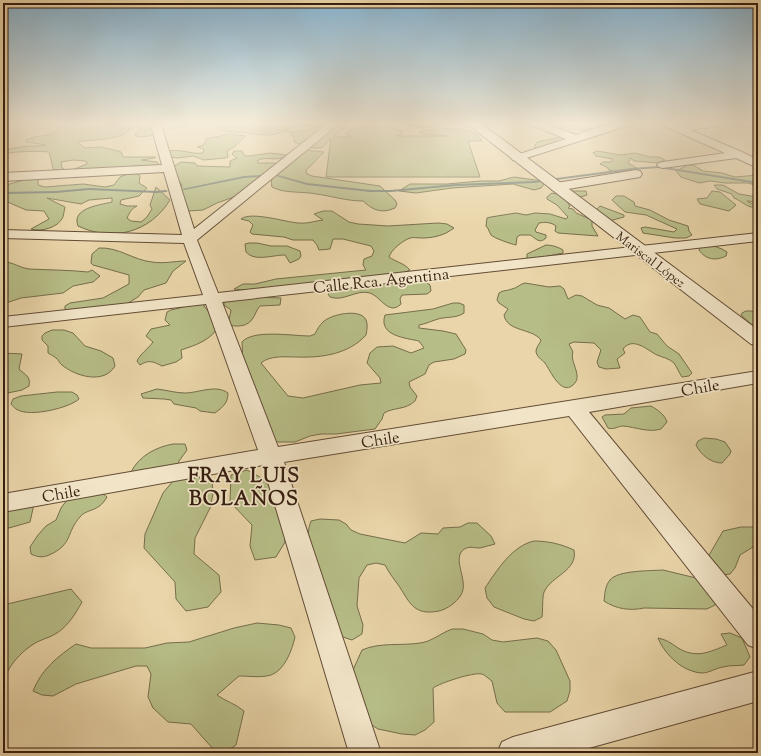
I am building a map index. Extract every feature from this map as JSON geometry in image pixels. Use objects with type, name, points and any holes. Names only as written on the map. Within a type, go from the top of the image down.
[{"type":"street","points":[[166,157],[190,239],[271,456],[365,753]]},
{"type":"street","points":[[3,234],[190,239],[292,157]]},
{"type":"street","points":[[662,165],[715,157]]},
{"type":"street","points":[[744,157],[758,165]]},
{"type":"street","name":"Mariscal López","points":[[517,158],[758,340]]},
{"type":"street","points":[[3,177],[169,168]]},
{"type":"street","points":[[550,183],[636,174]]},
{"type":"street","name":"Calle Rca. Agentina","points":[[3,322],[468,270],[639,249],[758,237]]},
{"type":"street","name":"Chile","points":[[3,503],[271,456],[758,377]]},
{"type":"street","points":[[574,408],[758,636]]},
{"type":"street","points":[[513,753],[758,686]]},
{"type":"green space","points":[[50,157],[156,157],[141,160],[157,162],[161,167],[72,170],[87,164],[85,161],[73,160],[61,162],[62,168],[65,170],[54,172]]},
{"type":"green space","points":[[197,157],[227,157],[225,158],[204,160]]},
{"type":"green space","points":[[282,157],[260,159],[257,161],[258,163],[275,163],[275,167],[245,193],[217,203],[203,210],[188,211],[180,196],[182,185],[176,177],[173,167],[181,162],[195,163],[197,166],[230,167],[230,161],[237,158]]},
{"type":"green space","points":[[294,157],[319,157],[306,170],[307,174],[380,186],[395,200],[397,204],[395,208],[381,211],[370,207],[363,201],[311,193],[288,192],[272,187],[272,181],[277,169]]},
{"type":"green space","points":[[329,157],[473,157],[480,177],[326,177]]},
{"type":"green space","points":[[603,157],[660,157],[665,160],[659,163],[634,161],[631,158],[628,163],[638,169],[627,172],[616,172],[609,170],[607,167],[600,164],[603,162],[611,162],[613,159]]},
{"type":"green space","points":[[688,165],[693,165],[703,171],[722,173],[735,177],[758,175],[758,186],[748,183],[725,183],[710,181],[699,183],[681,177],[676,171]]},
{"type":"green space","points":[[136,173],[140,176],[139,183],[147,188],[139,196],[121,200],[120,204],[137,206],[130,212],[127,218],[131,221],[141,222],[147,217],[152,209],[150,205],[156,187],[170,200],[162,211],[152,220],[141,227],[117,234],[91,231],[78,226],[77,220],[83,211],[94,206],[112,202],[112,198],[89,200],[81,204],[47,198],[65,207],[61,221],[49,228],[40,230],[31,229],[49,219],[44,211],[26,210],[3,200],[3,186],[30,178],[38,178],[38,185],[45,187],[83,184],[105,187],[114,185],[120,177],[127,174]]},
{"type":"green space","points":[[514,177],[542,181],[545,183],[541,188],[534,190],[513,184],[452,188],[416,193],[399,191],[410,184],[447,184],[499,181]]},
{"type":"green space","points":[[714,185],[723,185],[739,194],[757,197],[758,202],[747,201],[758,207],[748,206],[734,198],[732,194],[717,189]]},
{"type":"green space","points":[[572,191],[586,191],[587,195],[566,200],[570,206],[568,208],[573,209],[576,213],[592,220],[592,226],[598,236],[558,233],[555,231],[556,226],[548,223],[539,223],[535,230],[536,232],[546,235],[544,240],[540,241],[530,235],[520,235],[517,237],[516,245],[491,235],[486,226],[487,218],[516,213],[526,215],[535,213],[550,214],[566,219],[568,217],[557,205],[547,199],[547,197],[552,193],[561,195]]},
{"type":"green space","points":[[712,191],[720,192],[736,205],[729,211],[700,204],[697,199],[707,198]]},
{"type":"green space","points":[[616,196],[624,196],[634,202],[635,206],[650,210],[669,220],[688,226],[692,235],[686,238],[675,238],[643,233],[641,228],[645,227],[674,232],[677,229],[646,215],[625,212],[612,200]]},
{"type":"green space","points":[[600,206],[624,215],[624,217],[609,221],[596,210]]},
{"type":"green space","points":[[323,211],[332,211],[349,222],[358,224],[388,226],[438,223],[447,224],[454,228],[447,233],[435,237],[410,238],[397,246],[389,257],[410,270],[401,274],[271,293],[234,289],[243,284],[255,284],[276,279],[366,270],[363,265],[364,259],[372,256],[374,251],[371,246],[343,239],[333,239],[330,249],[319,250],[313,240],[293,240],[284,237],[252,234],[250,232],[253,225],[249,221],[241,219],[252,216],[260,216],[305,223],[323,220],[314,214]]},
{"type":"green space","points":[[249,243],[271,246],[287,246],[300,251],[301,256],[299,259],[290,263],[285,255],[254,257],[246,252],[245,244]]},
{"type":"green space","points":[[546,245],[559,248],[563,250],[563,253],[548,256],[538,262],[527,262],[527,254]]},
{"type":"green space","points":[[711,245],[727,252],[726,256],[719,259],[711,259],[699,250],[700,247]]},
{"type":"green space","points":[[99,248],[113,249],[145,261],[156,263],[186,261],[173,271],[166,283],[144,290],[138,297],[125,305],[70,311],[65,309],[65,306],[70,303],[103,298],[129,284],[129,275],[93,265],[91,263],[92,254]]},
{"type":"green space","points":[[6,262],[29,269],[88,272],[92,270],[100,276],[93,282],[73,286],[63,293],[21,298],[3,304],[3,265]]},
{"type":"green space","points":[[415,279],[426,282],[430,285],[431,291],[427,294],[402,295],[400,299],[401,304],[393,308],[389,307],[370,293],[365,292],[340,298],[330,297],[328,294],[331,291]]},
{"type":"green space","points":[[525,283],[549,287],[560,286],[564,289],[568,299],[576,295],[582,296],[597,305],[609,308],[625,319],[633,315],[640,317],[650,332],[657,334],[667,346],[679,354],[692,373],[689,376],[682,377],[675,365],[668,359],[636,344],[627,345],[623,349],[625,353],[617,359],[620,368],[606,369],[599,367],[597,362],[601,350],[594,343],[574,342],[569,344],[573,352],[572,356],[577,373],[576,381],[569,388],[560,385],[536,353],[541,340],[532,333],[510,324],[504,315],[508,309],[497,300],[499,293]]},
{"type":"green space","points":[[250,297],[281,298],[280,305],[260,306],[251,321],[245,325],[228,325],[231,310],[224,305],[224,302],[228,299]]},
{"type":"green space","points":[[204,302],[204,306],[219,325],[212,335],[198,344],[181,350],[182,358],[176,362],[162,366],[154,362],[143,363],[140,365],[137,361],[138,358],[153,342],[146,336],[151,329],[170,325],[165,320],[167,312]]},
{"type":"green space","points":[[453,303],[464,305],[464,313],[419,325],[419,328],[456,334],[466,350],[465,354],[454,359],[434,362],[429,365],[425,374],[409,382],[410,387],[417,396],[415,401],[408,406],[384,413],[375,429],[336,434],[321,434],[310,436],[295,442],[278,442],[271,440],[259,426],[262,404],[250,386],[243,365],[242,342],[247,338],[264,334],[310,336],[315,334],[323,322],[332,317],[352,313],[363,316],[367,323],[366,335],[352,347],[334,354],[316,357],[273,358],[265,360],[261,363],[288,396],[303,398],[360,385],[381,383],[380,378],[367,363],[370,353],[377,347],[393,346],[411,353],[424,348],[419,341],[394,335],[389,332],[384,322],[385,315],[433,309]]},
{"type":"green space","points":[[746,311],[752,311],[758,316],[758,330],[741,315]]},
{"type":"green space","points":[[52,330],[64,330],[73,333],[85,346],[101,351],[113,358],[115,366],[110,372],[97,377],[89,377],[68,369],[55,357],[48,353],[48,346],[42,340],[42,336],[45,333]]},
{"type":"green space","points":[[3,353],[22,354],[19,369],[28,378],[29,386],[22,390],[3,394]]},
{"type":"green space","points":[[157,389],[178,393],[190,393],[218,389],[228,393],[228,396],[224,404],[215,413],[200,411],[196,408],[174,404],[171,400],[143,398],[141,394]]},
{"type":"green space","points":[[72,392],[77,395],[79,399],[67,406],[40,412],[24,412],[17,410],[11,404],[13,399],[21,396]]},
{"type":"green space","points":[[651,406],[661,413],[666,419],[667,422],[661,429],[647,430],[623,426],[608,428],[602,417],[605,415],[624,414],[631,408]]},
{"type":"green space","points":[[704,438],[716,439],[725,442],[731,451],[722,463],[710,460],[698,449],[696,445],[698,441]]},
{"type":"green space","points":[[173,444],[185,444],[187,450],[179,461],[175,473],[131,472],[134,466],[149,453],[160,447]]},
{"type":"green space","points":[[247,470],[260,477],[269,486],[283,512],[285,542],[276,557],[255,560],[250,546],[252,525],[230,502],[231,475]]},
{"type":"green space","points":[[190,476],[212,480],[213,494],[210,508],[195,538],[194,554],[219,575],[221,592],[208,607],[186,611],[176,599],[175,582],[144,548],[145,534],[163,493],[173,481]]},
{"type":"green space","points":[[100,491],[107,497],[104,502],[100,506],[86,512],[80,517],[66,543],[62,547],[44,557],[31,554],[30,547],[38,535],[46,526],[56,520],[61,508],[67,500]]},
{"type":"green space","points":[[3,501],[34,504],[30,522],[9,528],[3,527]]},
{"type":"green space","points":[[320,519],[339,520],[346,524],[351,530],[360,534],[405,543],[421,533],[438,534],[443,528],[460,527],[468,523],[477,523],[491,536],[495,544],[480,548],[469,547],[462,551],[459,560],[463,590],[457,601],[439,611],[424,612],[418,610],[410,603],[385,565],[376,563],[367,565],[359,578],[357,606],[363,625],[362,634],[352,640],[343,637],[337,629],[315,575],[311,561],[308,546],[308,533],[311,521]]},
{"type":"green space","points":[[741,527],[758,527],[758,544],[740,555],[735,568],[730,574],[722,575],[708,557],[723,531]]},
{"type":"green space","points":[[534,541],[549,542],[574,550],[574,557],[568,568],[548,586],[544,592],[542,617],[534,621],[524,619],[494,607],[487,598],[485,588],[512,553]]},
{"type":"green space","points":[[663,570],[696,578],[717,598],[715,605],[707,609],[628,609],[618,608],[604,601],[607,585],[614,577],[627,573]]},
{"type":"green space","points":[[71,589],[82,602],[74,615],[57,633],[37,642],[25,650],[14,661],[6,674],[3,688],[3,605]]},
{"type":"green space","points":[[257,623],[279,625],[291,628],[295,637],[287,659],[276,672],[271,675],[255,677],[239,676],[217,695],[238,706],[244,711],[236,745],[225,752],[214,750],[191,724],[168,722],[153,708],[148,697],[151,674],[147,666],[136,666],[76,684],[53,696],[42,695],[33,691],[36,683],[45,670],[63,653],[76,644],[91,648],[145,648],[167,643],[189,642],[234,628]]},
{"type":"green space","points":[[452,629],[463,629],[483,634],[492,640],[503,642],[537,638],[548,641],[556,650],[570,681],[570,691],[567,701],[550,712],[505,712],[497,703],[492,681],[482,674],[478,674],[457,678],[433,688],[434,722],[425,730],[415,735],[378,729],[367,722],[353,670],[362,650],[376,646],[424,642]]},
{"type":"green space","points":[[730,633],[742,638],[750,657],[744,665],[726,666],[702,673],[688,670],[676,662],[665,650],[658,638],[685,651],[697,654],[709,652],[727,645],[721,634]]},
{"type":"waterway","points":[[278,176],[307,184],[370,191],[391,191],[455,185],[534,182],[632,169],[659,167],[758,183]]},
{"type":"waterway","points":[[184,189],[244,177],[260,176]]},
{"type":"waterway","points":[[3,193],[56,192],[89,189],[157,192],[166,191]]},
{"type":"district","name":"FRAY LUIS BOLAÑOS","points":[[244,486]]}]
